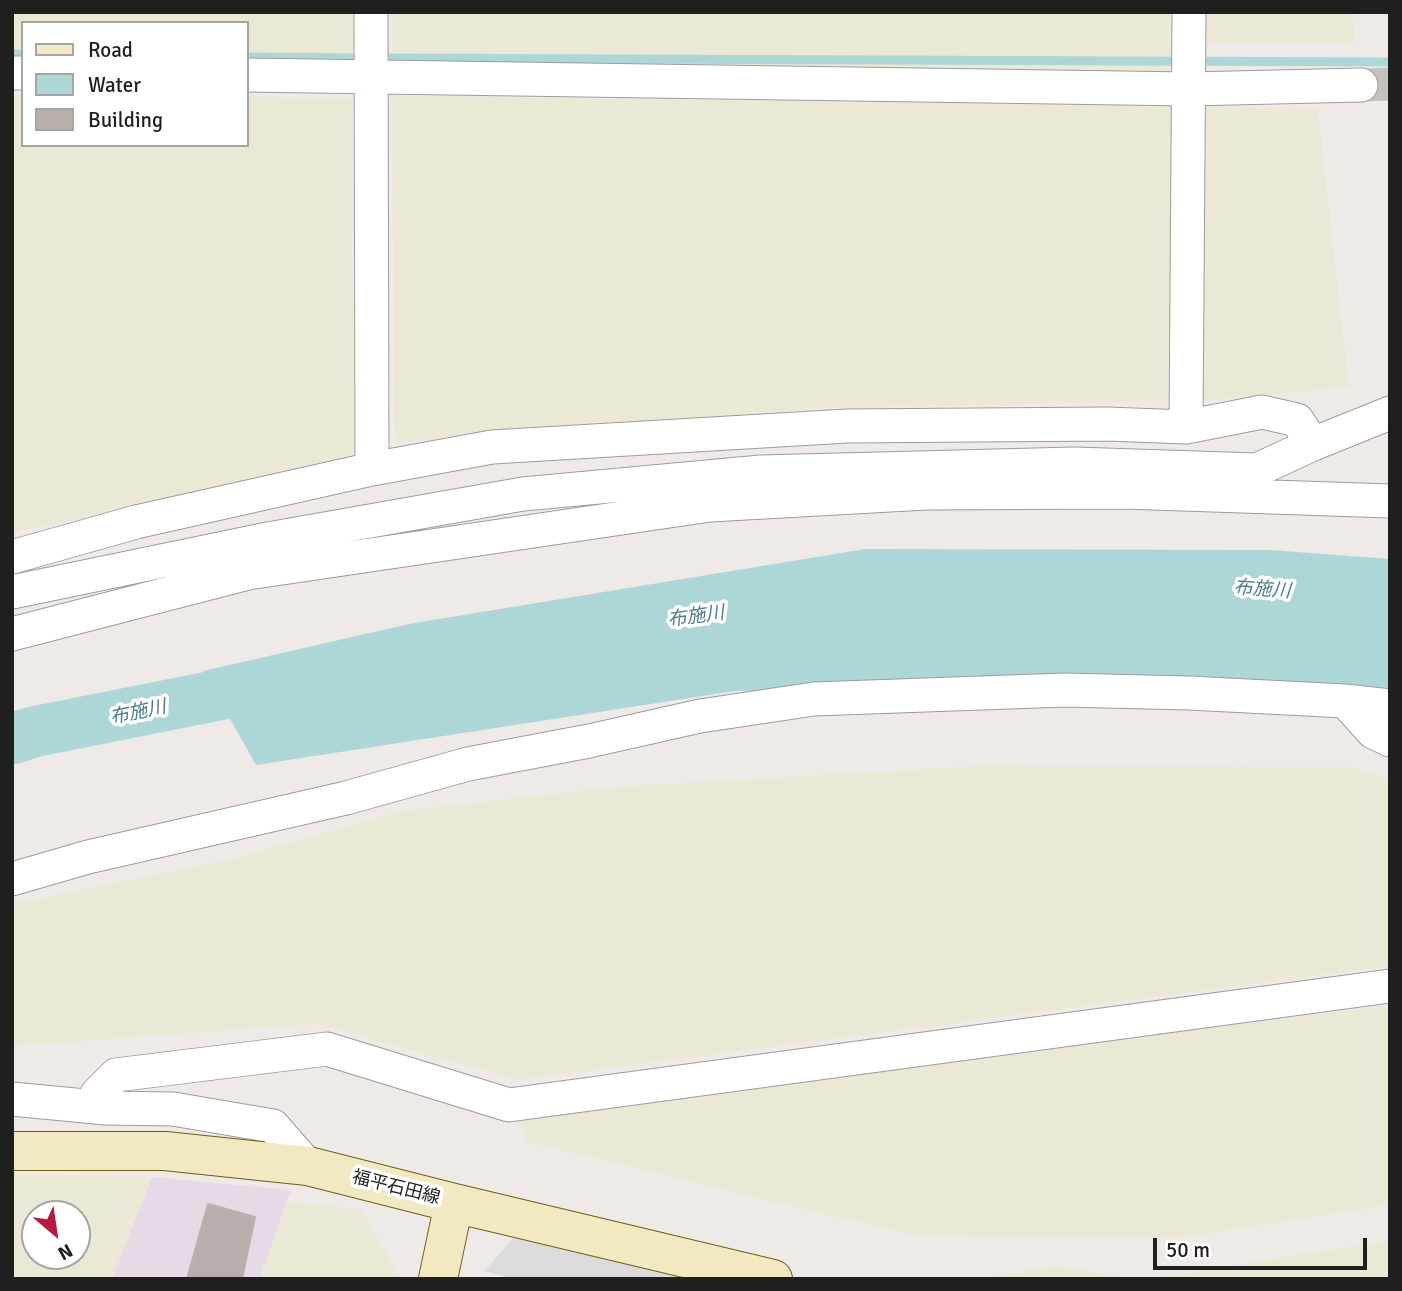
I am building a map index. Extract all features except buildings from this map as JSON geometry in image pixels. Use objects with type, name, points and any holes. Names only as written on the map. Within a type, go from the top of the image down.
[{"type":"main road","name":"福平石田線","points":[[12,1151],[165,1151],[307,1166],[773,1279]]},
{"type":"main road","points":[[438,1279],[454,1203]]},
{"type":"street","points":[[371,12],[372,469]]},
{"type":"street","points":[[1186,428],[1189,12]]},
{"type":"street","points":[[248,75],[1189,89],[1361,85]]},
{"type":"street","points":[[12,557],[136,522],[372,469],[492,447],[847,426],[1108,424],[1186,428],[1262,412],[1297,420],[1312,444]]},
{"type":"street","points":[[12,592],[268,539],[523,494],[761,472],[1074,464],[1257,470],[1390,412]]},
{"type":"street","points":[[12,634],[248,573],[710,505],[926,493],[1111,492],[1390,501]]},
{"type":"street","points":[[12,878],[88,857],[346,798],[468,764],[699,716],[814,699],[1065,690],[1189,693],[1390,706]]},
{"type":"street","points":[[1345,701],[1373,732],[1390,740]]},
{"type":"street","points":[[106,1108],[97,1094],[116,1075],[327,1049],[509,1105],[1390,986]]},
{"type":"street","points":[[12,1099],[106,1108],[173,1109],[273,1126],[307,1166]]},
{"type":"shaded area","points":[[12,12],[353,12],[353,61],[248,60],[248,21],[21,21],[21,58],[12,58]]},
{"type":"shaded area","points":[[392,12],[1170,12],[1169,72],[392,63]]},
{"type":"shaded area","points":[[1201,12],[1352,12],[1355,43],[1201,44]]},
{"type":"shaded area","points":[[12,95],[21,95],[21,147],[248,147],[248,97],[351,98],[354,461],[12,533]]},
{"type":"shaded area","points":[[392,96],[1173,106],[1168,401],[823,408],[395,442]]},
{"type":"shaded area","points":[[1205,106],[1318,110],[1349,387],[1203,401]]},
{"type":"shaded area","points":[[978,766],[1349,767],[1390,779],[1390,966],[518,1080],[317,1024],[12,1046],[12,904],[228,860],[402,811],[614,787]]},
{"type":"shaded area","points":[[1390,1006],[1390,1205],[1178,1238],[920,1237],[527,1142],[521,1117],[916,1063]]},
{"type":"shaded area","points":[[12,1174],[152,1177],[112,1279],[12,1279]]},
{"type":"shaded area","points":[[152,1177],[291,1190],[260,1279],[112,1279]]},
{"type":"shaded area","points":[[287,1201],[362,1210],[399,1279],[260,1279]]},
{"type":"shaded area","points":[[515,1236],[718,1279],[514,1279],[484,1271]]},
{"type":"shaded area","points":[[1390,1240],[1390,1279],[1150,1279]]},
{"type":"shaded area","points":[[1057,1265],[1129,1279],[983,1279]]},
{"type":"water","points":[[865,549],[1271,550],[1390,559],[1390,720],[1166,681],[735,691],[256,765],[203,671],[409,624]]},
{"type":"waterway","points":[[12,54],[21,54]]},
{"type":"waterway","points":[[248,57],[364,58]]},
{"type":"waterway","points":[[378,58],[1390,62]]},
{"type":"waterway","name":"布施川","points":[[12,739],[33,732],[284,682]]},
{"type":"tunnel","points":[[1361,85],[1390,84]]}]
